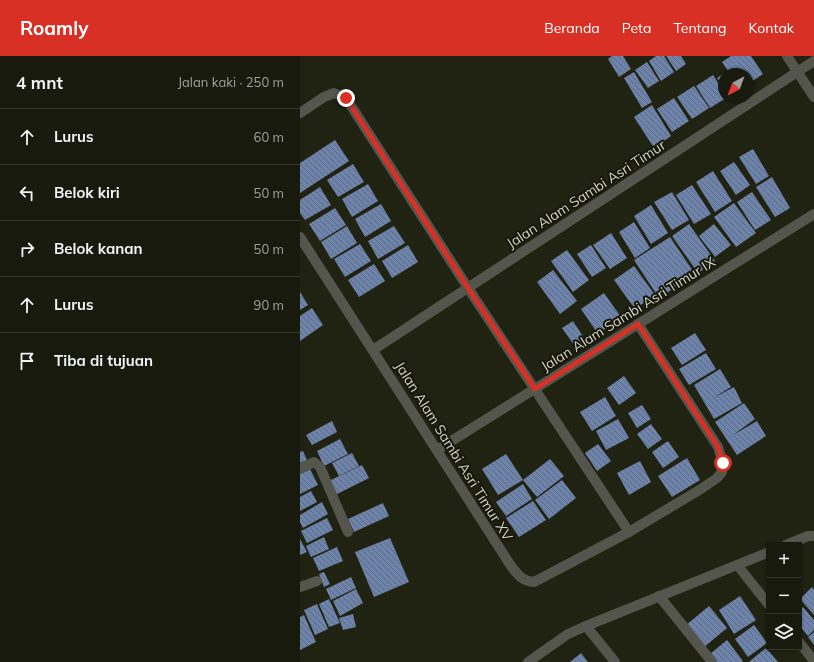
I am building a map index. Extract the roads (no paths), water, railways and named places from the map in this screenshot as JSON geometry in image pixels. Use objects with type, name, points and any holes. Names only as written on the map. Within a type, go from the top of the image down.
[{"type":"street","points":[[787,56],[814,97]]},
{"type":"street","name":"Jalan Alam Sambi Asri Timur","points":[[374,350],[814,61]]},
{"type":"street","points":[[300,113],[324,97],[334,93],[346,98],[468,288],[629,532]]},
{"type":"street","name":"Jalan Alam Sambi Asri Timur IX","points":[[437,450],[814,214]]},
{"type":"street","name":"Jalan Alam Sambi Asri Timur XV","points":[[300,237],[374,350],[511,566],[520,577],[527,582],[534,582],[629,532],[701,489],[717,478],[722,472],[723,463],[718,447],[638,324]]},
{"type":"street","points":[[300,469],[314,462],[320,467],[348,532]]},
{"type":"street","points":[[793,542],[808,536],[814,536]]},
{"type":"street","points":[[528,662],[568,634],[766,553]]},
{"type":"street","points":[[738,566],[766,601]]},
{"type":"street","points":[[300,587],[317,581]]},
{"type":"street","points":[[659,596],[712,662]]},
{"type":"street","points":[[586,626],[615,662]]},
{"type":"street","points":[[802,646],[814,661]]}]
